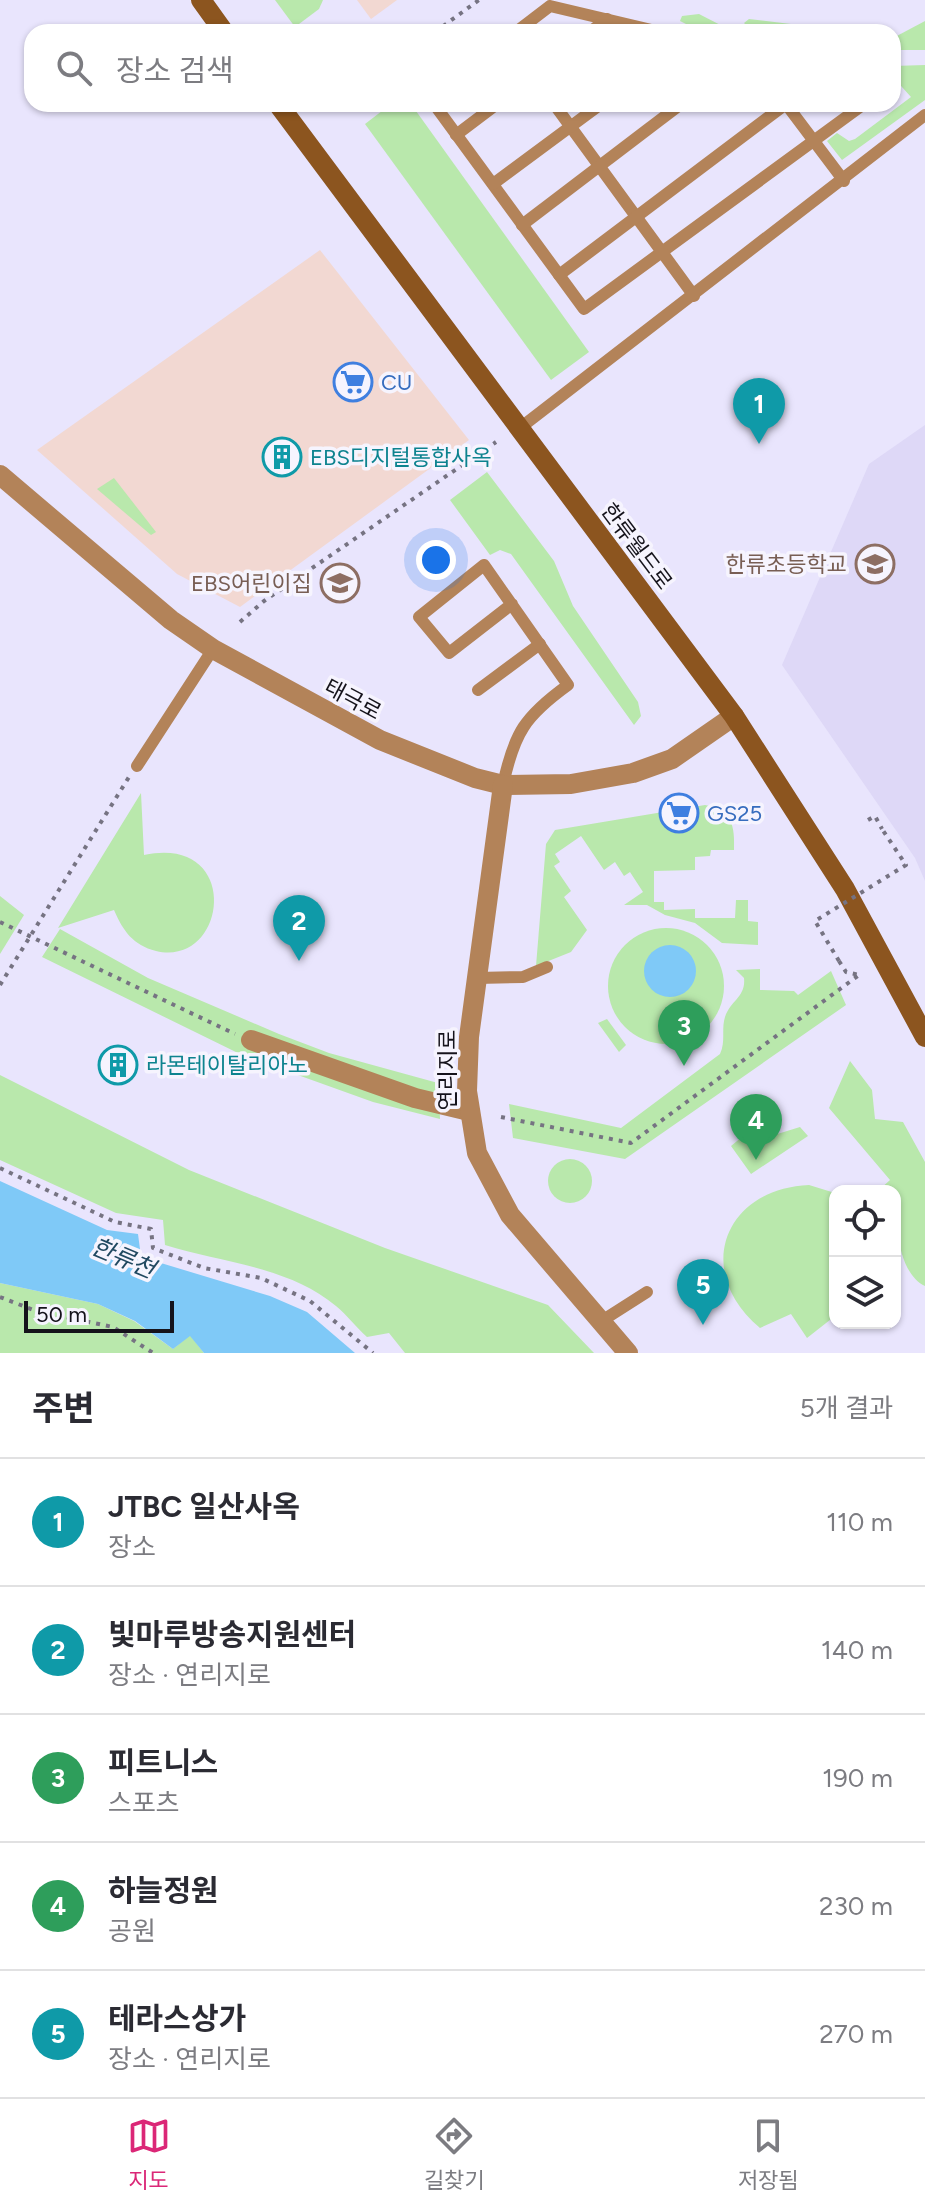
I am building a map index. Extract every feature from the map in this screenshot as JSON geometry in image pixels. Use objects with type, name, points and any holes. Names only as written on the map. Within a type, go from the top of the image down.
[{"type":"main road","points":[[201,0],[218,24]]},
{"type":"main road","name":"한류월드로","points":[[284,112],[734,716],[845,889],[925,1037]]},
{"type":"street","name":"태극로","points":[[0,475],[171,620],[213,649],[380,740],[475,778],[503,785],[571,784],[633,773],[672,759],[734,716]]},
{"type":"street","name":"연리지로","points":[[503,785],[469,1037],[469,1111],[477,1153],[510,1215],[628,1353]]},
{"type":"street","points":[[249,1037],[415,1098],[469,1111]]},
{"type":"lane","points":[[526,24],[550,6],[627,24]]},
{"type":"lane","points":[[600,24],[607,19]]},
{"type":"lane","points":[[440,112],[584,309],[854,112]]},
{"type":"lane","points":[[456,135],[486,112]]},
{"type":"lane","points":[[560,112],[694,296]]},
{"type":"lane","points":[[493,184],[591,112]]},
{"type":"lane","points":[[522,225],[671,112]]},
{"type":"lane","points":[[559,275],[775,112]]},
{"type":"lane","points":[[792,112],[844,181]]},
{"type":"lane","points":[[520,428],[844,181],[925,115]]},
{"type":"lane","points":[[503,785],[515,737],[536,708],[568,685],[512,604],[484,565],[419,617],[449,653],[512,604]]},
{"type":"lane","points":[[478,690],[540,644]]},
{"type":"lane","points":[[134,768],[213,649]]},
{"type":"lane","points":[[477,978],[523,977],[547,967]]},
{"type":"lane","points":[[600,1322],[647,1292]]},
{"type":"path","points":[[446,24],[479,0]]},
{"type":"path","points":[[240,622],[264,601],[496,442]]},
{"type":"path","points":[[0,985],[134,768]]},
{"type":"path","points":[[501,1117],[631,1143],[859,975],[846,972],[815,921],[906,865],[875,816],[868,820]]},
{"type":"path","points":[[0,922],[237,1035],[249,1037]]},
{"type":"path","points":[[0,1168],[115,1222],[151,1229],[153,1248],[204,1268],[261,1278],[310,1301],[373,1353]]},
{"type":"path","points":[[0,1297],[36,1311],[113,1327],[153,1353]]},
{"type":"shaded area","points":[[357,0],[397,0],[371,19]]},
{"type":"shaded area","name":"EBS디지털통합사옥","points":[[320,250],[469,440],[240,607],[177,574],[37,450]]},
{"type":"shaded area","name":"한류초등학교","points":[[925,425],[925,881],[915,858],[782,665],[869,464]]},
{"type":"green space","points":[[275,0],[323,0],[319,9],[299,24],[293,24]]},
{"type":"green space","points":[[699,14],[718,24],[686,24],[680,21],[682,16]]},
{"type":"green space","points":[[749,19],[791,24],[745,24]]},
{"type":"green space","points":[[925,21],[925,50],[901,50],[901,34]]},
{"type":"green space","points":[[925,65],[925,100],[842,160],[827,141],[837,133],[849,141],[855,139],[891,112],[901,112],[901,104],[911,97],[901,86],[901,66]]},
{"type":"green space","points":[[381,112],[417,112],[589,352],[551,380],[365,124]]},
{"type":"green space","points":[[487,472],[554,561],[573,606],[638,702],[641,716],[634,725],[511,554],[500,550],[490,555],[450,500]]},
{"type":"green space","points":[[114,478],[156,532],[151,535],[97,489]]},
{"type":"green space","points":[[141,793],[144,855],[176,854],[198,864],[210,881],[214,902],[210,923],[198,940],[180,951],[156,951],[141,945],[125,931],[114,910],[58,928]]},
{"type":"green space","points":[[705,805],[721,810],[730,820],[734,850],[711,850],[710,856],[695,857],[695,870],[654,871],[654,902],[664,902],[664,910],[695,909],[695,918],[735,918],[736,900],[748,900],[748,921],[758,922],[758,945],[722,943],[695,923],[665,915],[647,905],[624,905],[643,892],[630,872],[624,876],[615,862],[604,870],[581,836],[555,854],[560,862],[554,866],[571,891],[564,897],[587,930],[571,952],[536,966],[546,844],[555,830]]},
{"type":"green space","points":[[0,896],[24,915],[0,954]]},
{"type":"green space","points":[[666,928],[688,932],[707,945],[720,964],[724,986],[720,1008],[707,1027],[688,1040],[666,1044],[644,1040],[625,1027],[612,1008],[608,986],[612,964],[625,945],[644,932]]},
{"type":"green space","points":[[60,929],[148,978],[279,1034],[329,1053],[438,1083],[440,1119],[373,1102],[242,1055],[42,957]]},
{"type":"green space","points":[[760,969],[760,990],[794,991],[798,995],[831,971],[846,1005],[625,1159],[513,1138],[509,1104],[621,1128],[720,1054],[725,1017],[744,984],[744,978],[736,970]]},
{"type":"green space","points":[[607,1019],[626,1045],[619,1052],[598,1023]]},
{"type":"green space","points":[[850,1061],[872,1090],[875,1119],[903,1122],[925,1162],[925,1286],[908,1270],[903,1258],[901,1185],[885,1185],[890,1180],[829,1108]]},
{"type":"green space","points":[[0,1075],[189,1170],[385,1248],[548,1305],[594,1353],[405,1353],[389,1333],[367,1337],[336,1306],[297,1282],[254,1267],[165,1245],[163,1220],[116,1213],[0,1160]]},
{"type":"green space","points":[[754,1127],[758,1140],[800,1127],[808,1136],[751,1174],[731,1146]]},
{"type":"green space","points":[[570,1159],[586,1165],[592,1181],[586,1197],[570,1203],[554,1197],[548,1181],[554,1165]]},
{"type":"green space","points":[[809,1185],[829,1191],[829,1321],[807,1338],[791,1314],[760,1328],[739,1306],[727,1283],[723,1259],[727,1237],[738,1217],[756,1201],[779,1190]]},
{"type":"green space","points":[[0,1283],[98,1304],[134,1321],[173,1349],[190,1335],[204,1353],[0,1353]]},
{"type":"water","points":[[670,945],[688,953],[696,971],[688,989],[670,997],[652,989],[644,971],[652,953]]},
{"type":"water","name":"한류천","points":[[0,1181],[107,1230],[138,1234],[141,1257],[270,1296],[307,1312],[355,1353],[204,1353],[190,1336],[173,1349],[135,1321],[98,1304],[0,1283]]},
{"type":"place","name":"CU","points":[[353,382]]},
{"type":"place","name":"JTBC 일산사옥","points":[[759,444]]},
{"type":"place","name":"EBS디지털통합사옥","points":[[282,457]]},
{"type":"place","name":"한류초등학교","points":[[875,564]]},
{"type":"place","name":"EBS어린이집","points":[[340,583]]},
{"type":"place","name":"GS25","points":[[679,813]]},
{"type":"place","name":"빛마루방송지원센터","points":[[299,961]]},
{"type":"place","name":"라몬테이탈리아노","points":[[118,1065]]},
{"type":"place","name":"피트니스","points":[[684,1066]]},
{"type":"place","name":"하늘정원","points":[[756,1160]]},
{"type":"place","name":"테라스상가","points":[[703,1325]]}]
